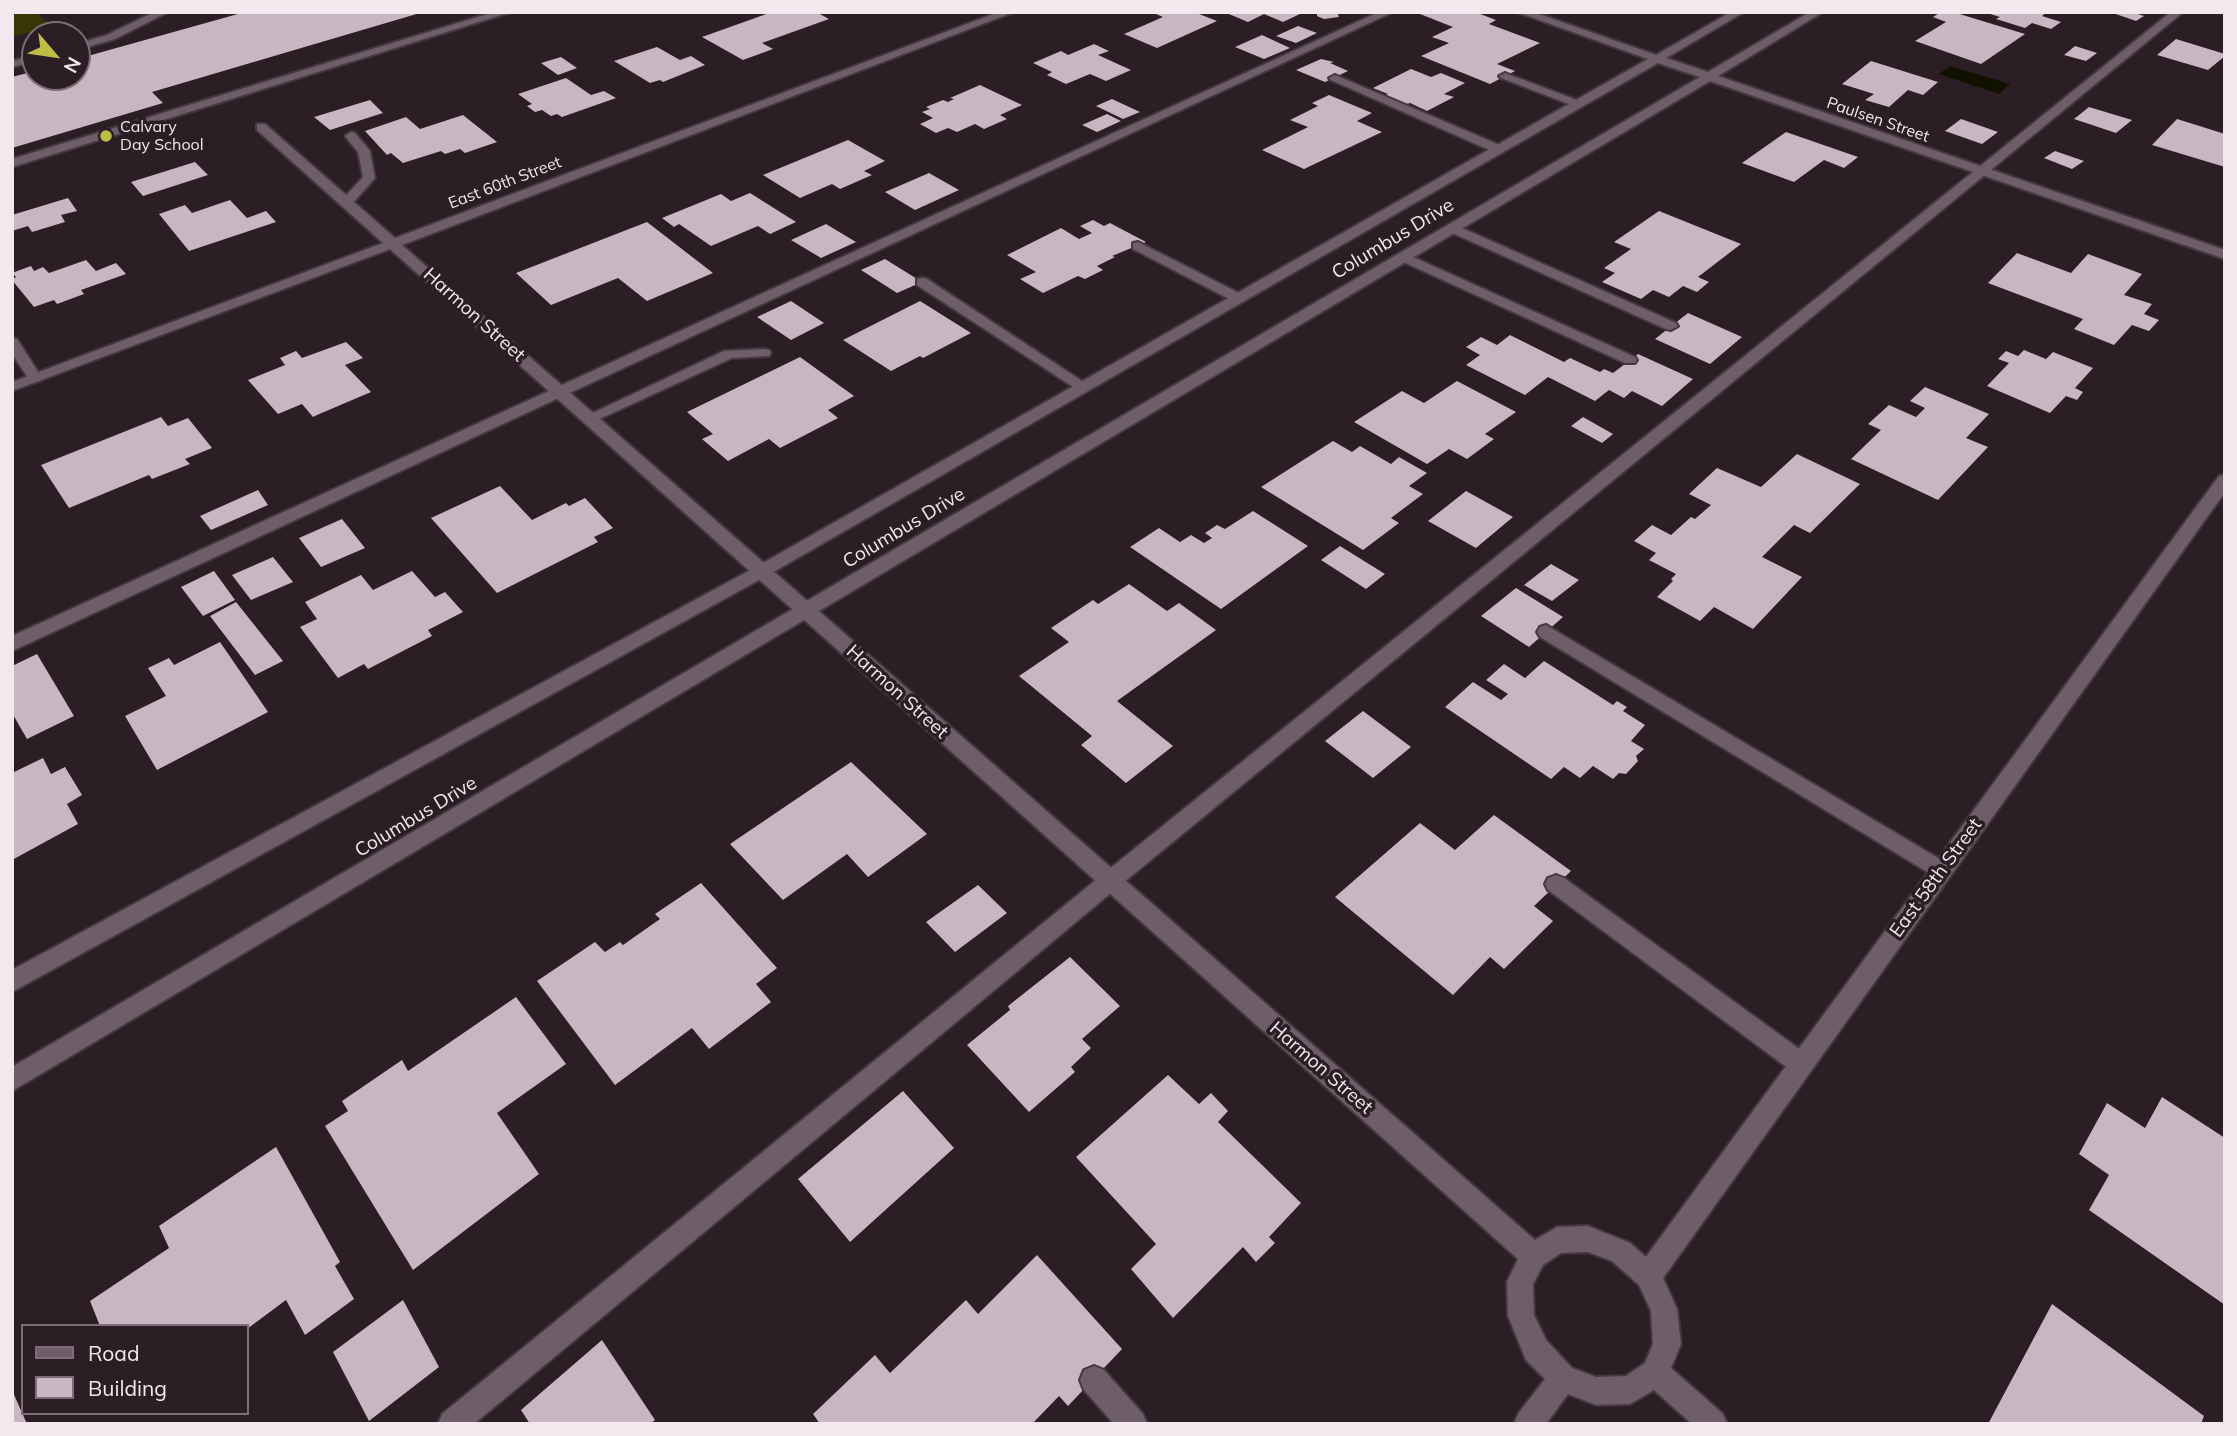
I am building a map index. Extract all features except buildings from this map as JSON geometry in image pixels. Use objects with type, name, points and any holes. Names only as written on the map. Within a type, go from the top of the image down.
[{"type":"street","points":[[106,25],[154,12]]},
{"type":"street","points":[[91,43],[111,37],[163,12]]},
{"type":"street","points":[[12,163],[506,12]]},
{"type":"street","name":"East 60th Street","points":[[12,387],[1009,12]]},
{"type":"street","points":[[12,644],[1388,12]]},
{"type":"street","name":"Paulsen Street","points":[[1522,12],[2225,255]]},
{"type":"street","name":"Columbus Drive","points":[[12,982],[762,571],[1740,12]]},
{"type":"street","name":"Columbus Drive","points":[[12,1080],[1818,12]]},
{"type":"street","points":[[1505,76],[1578,104]]},
{"type":"street","points":[[1335,78],[1498,149]]},
{"type":"street","name":"Harmon Street","points":[[261,127],[1534,1256]]},
{"type":"street","points":[[346,202],[369,178],[364,151],[351,136]]},
{"type":"street","points":[[1453,228],[1671,326]]},
{"type":"street","points":[[1138,246],[1238,298]]},
{"type":"street","points":[[922,282],[1083,387]]},
{"type":"street","points":[[12,342],[35,378]]},
{"type":"street","points":[[590,418],[729,354],[764,353]]},
{"type":"street","name":"East 58th Street","points":[[1648,1276],[2225,480]]},
{"type":"street","points":[[1546,632],[1941,870]]},
{"type":"street","points":[[1556,884],[1801,1064]]},
{"type":"street","points":[[1588,1239],[1621,1252],[1648,1276],[1664,1309],[1667,1344],[1655,1373],[1630,1390],[1596,1391],[1563,1378],[1536,1350],[1521,1316],[1520,1282],[1534,1256],[1558,1240],[1588,1239]]},
{"type":"street","points":[[1655,1373],[1713,1424]]},
{"type":"street","points":[[1528,1424],[1563,1378]]},
{"type":"street","points":[[1094,1380],[1133,1424]]},
{"type":"lane","points":[[452,1424],[1110,881],[2178,12]]},
{"type":"lane","points":[[1404,257],[1630,360]]},
{"type":"shaded area","points":[[12,12],[36,12],[45,21],[21,21],[21,35],[12,37]]},
{"type":"shaded area","points":[[1950,66],[2010,84],[1999,94],[1939,74]]},
{"type":"place","name":"Calvary Day School","points":[[106,136]]}]
